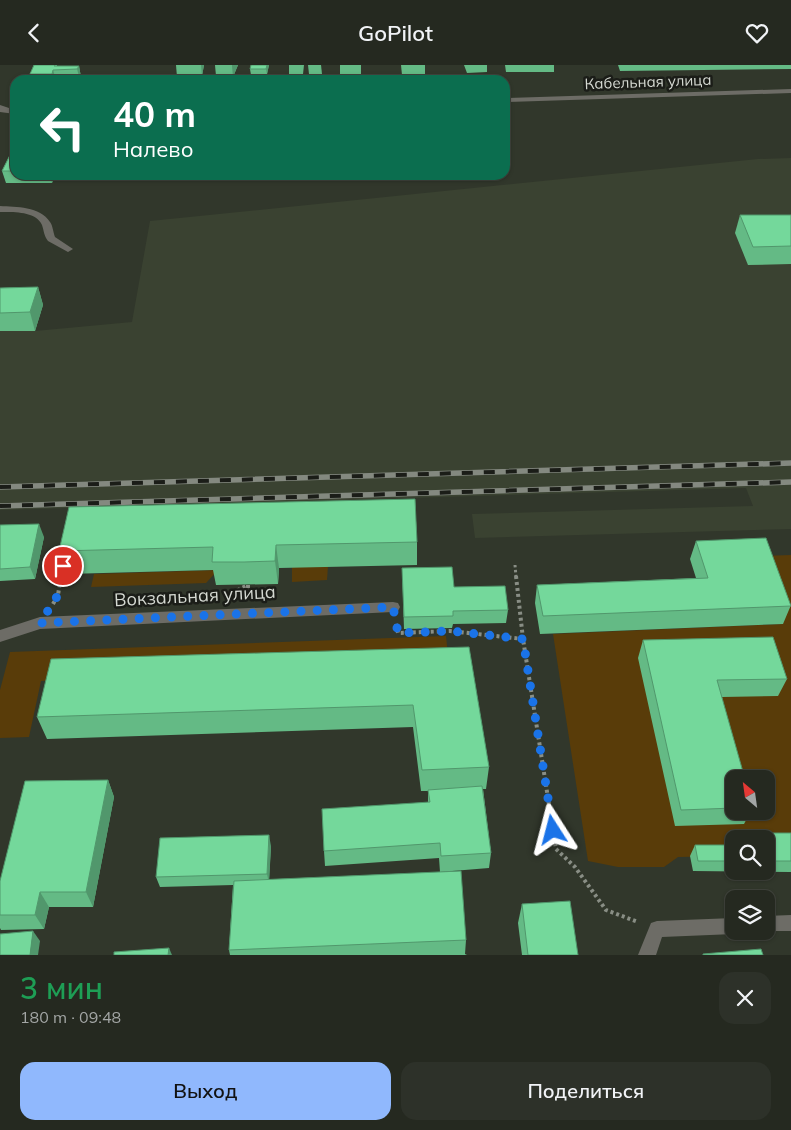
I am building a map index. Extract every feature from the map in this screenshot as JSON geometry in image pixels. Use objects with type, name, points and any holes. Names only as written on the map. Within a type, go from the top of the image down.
[{"type":"street","name":"Кабельная улица","points":[[510,101],[791,91]]},
{"type":"street","points":[[0,209],[19,210],[40,217],[46,223],[51,239],[68,249]]},
{"type":"street","name":"Вокзальная улица","points":[[0,636],[40,623],[393,607]]},
{"type":"street","points":[[775,924],[791,923]]},
{"type":"street","points":[[647,955],[657,929],[725,926]]},
{"type":"path","points":[[515,565],[523,639],[556,849],[575,867],[606,910],[657,929]]},
{"type":"path","points":[[40,623],[58,595],[63,566]]},
{"type":"path","points":[[393,607],[398,633],[450,631],[523,639]]},
{"type":"shaded area","points":[[791,158],[791,529],[475,538],[472,514],[753,506],[746,488],[0,510],[0,331],[35,331],[132,322],[150,221],[758,159]]},
{"type":"shaded area","points":[[791,555],[791,844],[775,841],[775,830],[725,830],[725,856],[678,857],[664,867],[618,867],[588,861],[553,634],[783,624],[759,556]]},
{"type":"shaded area","points":[[328,566],[327,580],[292,582],[292,567]]},
{"type":"shaded area","points":[[218,570],[206,583],[91,587],[94,574]]},
{"type":"shaded area","points":[[446,636],[449,665],[41,681],[29,737],[0,738],[0,690],[10,652]]},
{"type":"building","points":[[34,65],[79,66],[77,69],[53,70],[52,74],[30,74]]},
{"type":"building","points":[[251,65],[267,65],[266,69],[250,69]]},
{"type":"building","points":[[10,155],[10,171],[2,171]]},
{"type":"building","points":[[740,215],[791,215],[791,246],[753,247]]},
{"type":"building","points":[[38,287],[30,312],[0,313],[0,288]]},
{"type":"building","points":[[415,499],[417,542],[276,545],[275,561],[244,562],[212,562],[213,547],[59,551],[69,507]]},
{"type":"building","points":[[39,524],[30,567],[0,569],[0,525]]},
{"type":"building","points":[[766,538],[791,606],[543,616],[537,585],[708,578],[696,541]]},
{"type":"building","points":[[452,567],[454,587],[505,586],[508,610],[453,611],[453,616],[404,617],[402,568]]},
{"type":"building","points":[[773,637],[787,679],[717,680],[742,770],[725,770],[725,808],[681,810],[643,640]]},
{"type":"building","points":[[469,647],[489,767],[422,770],[413,705],[37,717],[51,659]]},
{"type":"building","points":[[108,780],[86,892],[40,892],[35,915],[0,915],[0,881],[25,781]]},
{"type":"building","points":[[482,786],[491,853],[441,856],[440,843],[324,851],[322,809],[430,802],[428,790]]},
{"type":"building","points":[[775,833],[791,833],[791,861],[775,861]]},
{"type":"building","points":[[269,835],[267,874],[156,877],[160,838]]},
{"type":"building","points":[[695,845],[725,845],[725,861],[698,861]]},
{"type":"building","points":[[461,871],[466,940],[229,950],[234,881]]},
{"type":"building","points":[[570,901],[578,955],[528,955],[522,904]]},
{"type":"building","points":[[33,931],[30,955],[0,955],[0,934]]},
{"type":"building","points":[[169,948],[168,955],[114,955],[114,952]]},
{"type":"building","points":[[761,949],[763,955],[703,955],[703,954]]},
{"type":"railway","points":[[0,487],[791,463]]},
{"type":"railway","points":[[0,506],[791,482]]},
{"type":"route","points":[[63,566],[58,595],[40,623],[393,607],[398,633],[450,631],[523,639],[553,830]]}]
